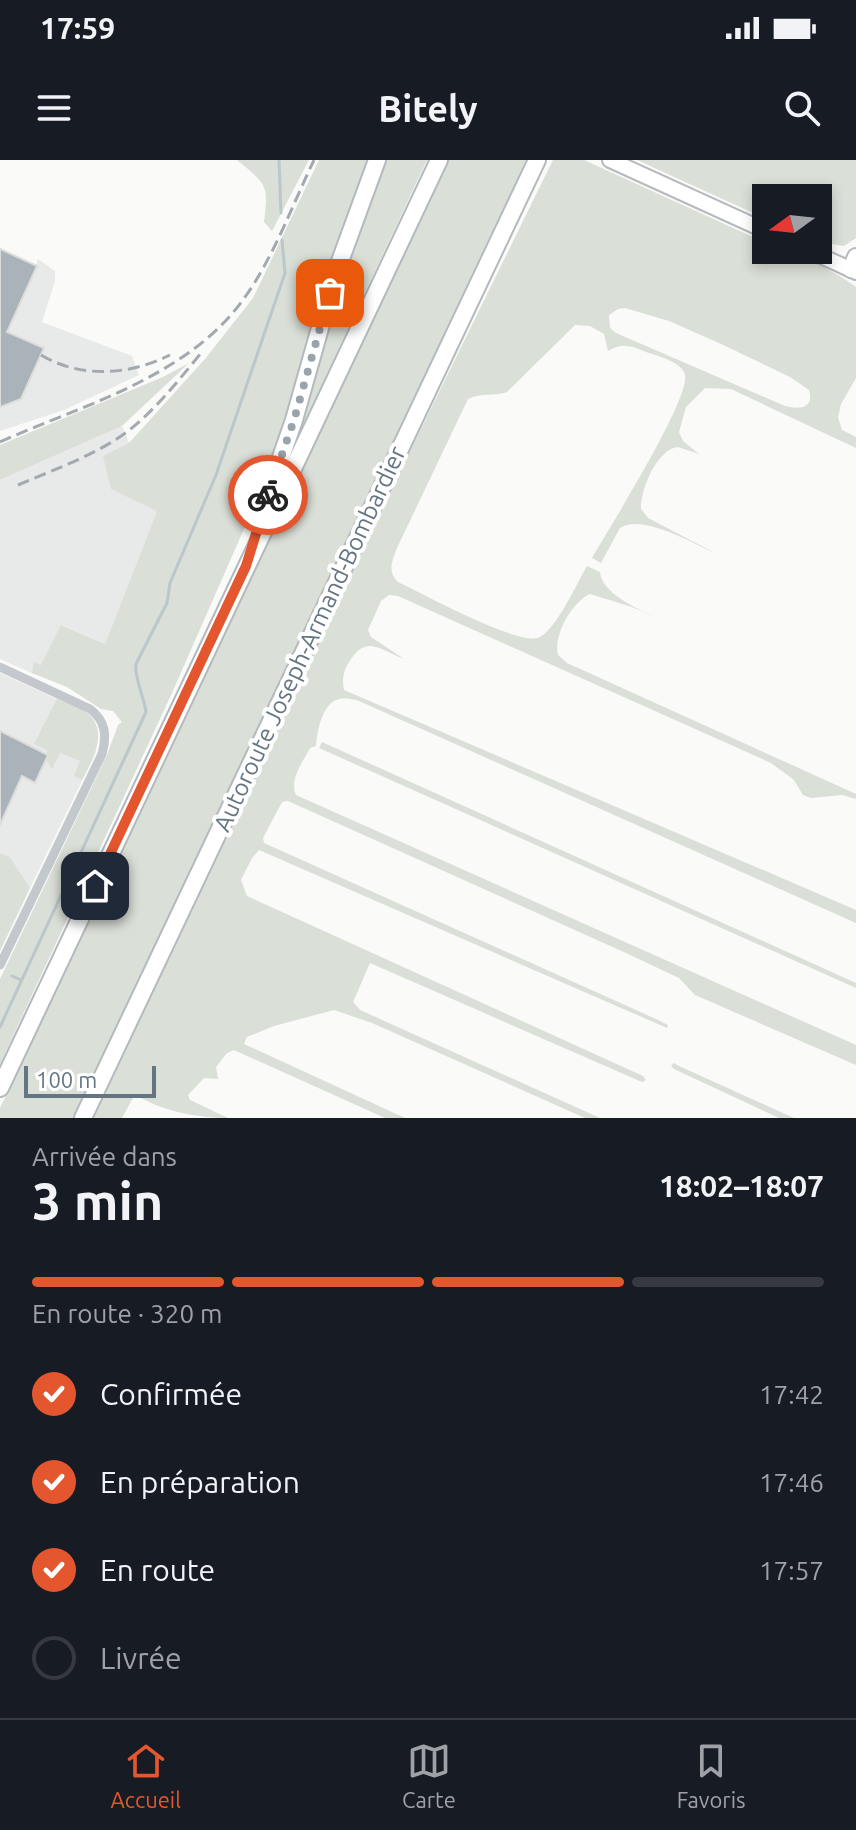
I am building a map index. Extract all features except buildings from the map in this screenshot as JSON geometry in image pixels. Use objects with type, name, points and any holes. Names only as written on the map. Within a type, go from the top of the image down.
[{"type":"highway","points":[[246,566],[294,420],[335,275],[377,160]]},
{"type":"highway","points":[[0,1088],[439,160]]},
{"type":"highway","name":"Autoroute Joseph-Armand-Bombardier","points":[[83,1118],[539,160]]},
{"type":"main road","points":[[610,160],[752,225]]},
{"type":"main road","points":[[832,258],[854,266]]},
{"type":"street","points":[[0,667],[85,706],[100,718],[105,735],[102,754],[0,965]]},
{"type":"shaded area","points":[[237,160],[309,160],[272,231],[264,222],[266,200],[263,186]]},
{"type":"shaded area","points":[[319,160],[370,160],[265,481],[172,693],[0,1064],[0,979],[122,722],[113,711],[101,709],[67,687],[32,673],[34,662],[41,665],[61,625],[105,644],[157,511],[111,489],[103,456],[129,443],[205,359],[253,298]]},
{"type":"shaded area","points":[[382,160],[427,160],[299,434],[295,431],[328,314]]},
{"type":"shaded area","points":[[449,160],[526,160],[73,1118],[0,1118],[0,1108]]},
{"type":"shaded area","points":[[553,160],[584,160],[752,237],[752,264],[817,264],[856,287],[856,378],[841,404],[838,417],[842,430],[856,437],[856,448],[731,389],[705,388],[686,407],[679,432],[683,441],[699,454],[678,447],[670,449],[651,472],[641,501],[641,509],[648,518],[715,553],[667,531],[629,524],[620,528],[601,563],[592,558],[662,437],[683,389],[685,375],[680,367],[670,361],[633,347],[619,346],[608,351],[604,334],[590,326],[575,325],[507,392],[468,399],[397,548],[392,574],[398,582],[448,607],[513,635],[529,638],[540,637],[553,624],[587,566],[600,572],[603,582],[621,599],[683,629],[632,607],[590,594],[577,604],[565,620],[558,638],[558,655],[567,663],[856,794],[856,799],[842,795],[811,798],[803,795],[794,780],[771,763],[398,596],[389,595],[381,601],[368,630],[371,637],[404,659],[366,646],[354,655],[343,679],[344,690],[856,910],[856,923],[359,701],[339,699],[328,706],[319,726],[316,746],[310,748],[298,771],[294,789],[296,795],[856,1045],[856,1065],[695,995],[679,978],[626,953],[288,801],[282,802],[263,838],[264,843],[656,1019],[668,1025],[667,1028],[259,850],[241,880],[247,896],[646,1080],[642,1082],[370,963],[353,1002],[360,1010],[600,1118],[585,1118],[372,1023],[334,1010],[274,1026],[247,1037],[244,1044],[405,1118],[385,1118],[234,1050],[227,1053],[216,1067],[218,1079],[204,1078],[188,1095],[190,1100],[228,1118],[180,1112],[156,1105],[135,1094],[122,1118],[94,1118],[384,504]],"holes":[[[625,308],[669,321],[790,377],[809,390],[810,401],[796,408],[785,406],[616,333],[610,328],[609,315]]]},
{"type":"shaded area","points":[[637,160],[856,160],[856,238],[844,246],[832,244],[832,184],[752,184],[752,213]]},
{"type":"shaded area","points":[[0,249],[36,266],[38,259],[55,271],[55,281],[42,322],[132,356],[139,375],[64,410],[0,431]]},
{"type":"shaded area","points":[[189,363],[122,426],[0,480],[0,445],[163,377]]},
{"type":"shaded area","points":[[122,426],[157,511],[105,644],[62,625],[36,675],[0,659],[0,480]]},
{"type":"shaded area","points":[[0,673],[87,713],[98,735],[95,754],[30,888],[10,857],[0,853]]},
{"type":"shaded area","points":[[57,699],[87,713],[97,728],[97,746],[82,780],[74,776],[80,761],[60,753],[52,769],[47,761],[47,750],[34,744]]},
{"type":"shaded area","points":[[322,742],[856,983],[856,988],[319,748]]},
{"type":"shaded area","points":[[0,853],[10,857],[30,888],[0,951]]},
{"type":"shaded area","points":[[674,1063],[794,1118],[779,1118],[674,1069],[671,1066]]},
{"type":"waterway","points":[[279,160],[281,213]]},
{"type":"waterway","points":[[0,1027],[146,712],[136,664],[167,603],[170,583],[216,475],[285,273],[282,240]]},
{"type":"waterway","points":[[12,976],[21,980]]},
{"type":"railway","points":[[0,442],[133,385],[195,348],[222,325],[265,265],[314,160]]},
{"type":"railway","points":[[18,485],[86,456],[124,434],[155,406],[201,353]]},
{"type":"railway","points":[[41,355],[72,368],[106,372],[139,367],[170,355]]},
{"type":"way so far","points":[[268,495],[294,420],[330,293]]},
{"type":"route","points":[[95,886],[246,566],[268,495]]}]
